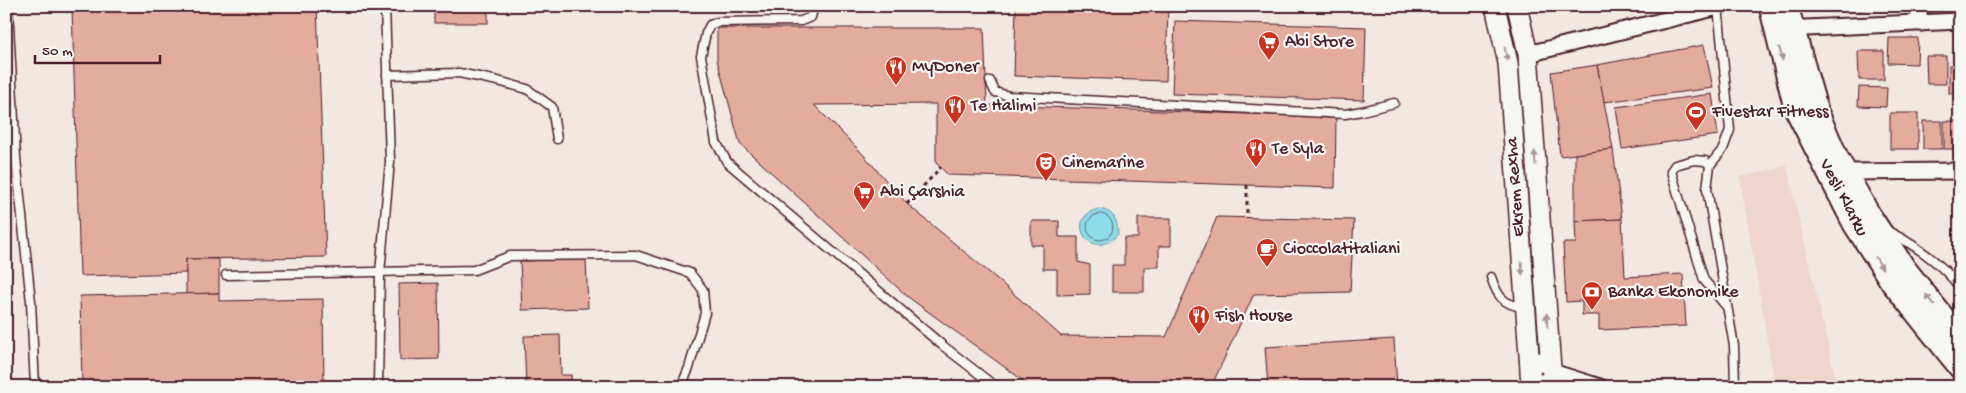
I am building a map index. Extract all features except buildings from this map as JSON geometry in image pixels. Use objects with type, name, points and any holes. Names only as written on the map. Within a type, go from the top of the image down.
[{"type":"main road","name":"Vesli Klarku","points":[[1770,6],[1784,29],[1837,157],[1876,224],[1904,267],[1960,338]]},
{"type":"main road","name":"Vesli Klarku","points":[[1787,6],[1784,29],[1795,108],[1854,224],[1892,283],[1960,368]]},
{"type":"street","name":"Ekrem Rexha","points":[[1495,6],[1508,64],[1531,378]]},
{"type":"street","name":"Ekrem Rexha","points":[[1517,6],[1528,54],[1551,377]]},
{"type":"street","points":[[1917,6],[1921,22]]},
{"type":"street","points":[[1528,54],[1718,7]]},
{"type":"street","points":[[1784,29],[1921,22],[1960,22]]},
{"type":"street","points":[[1846,172],[1960,171]]},
{"type":"street","name":"Ekrem Rexha","points":[[1531,378],[1533,365],[1539,362],[1546,364],[1551,377]]},
{"type":"street","name":"Ekrem Rexha","points":[[1551,377],[1600,387]]},
{"type":"lane","points":[[8,6],[16,158],[32,302],[35,387]]},
{"type":"lane","points":[[375,387],[378,385],[380,273],[390,161],[385,6]]},
{"type":"lane","points":[[814,6],[811,17],[801,21],[718,22],[710,25],[706,32],[701,56],[716,142],[727,162],[942,345],[996,387]]},
{"type":"lane","points":[[1718,7],[1730,130],[1723,150],[1710,165],[1707,189],[1734,346],[1735,387]]},
{"type":"lane","points":[[388,75],[459,73],[527,89],[552,107],[557,139]]},
{"type":"lane","points":[[990,81],[995,92],[1009,96],[1096,101],[1345,114],[1394,103]]},
{"type":"lane","points":[[1710,165],[1705,161],[1694,160],[1675,165],[1671,171],[1704,280],[1728,308]]},
{"type":"lane","points":[[1876,224],[1909,242],[1932,259],[1954,279],[1960,288]]},
{"type":"lane","points":[[226,275],[474,270],[510,256],[636,255],[690,273],[703,290],[705,313],[689,368],[681,387]]},
{"type":"lane","points":[[1491,277],[1496,292],[1503,300],[1509,305],[1525,308]]},
{"type":"path","points":[[907,204],[941,167]]},
{"type":"path","points":[[1247,185],[1247,218]]},
{"type":"shaded area","points":[[1787,166],[1838,387],[1775,387],[1740,177]]},
{"type":"water","points":[[1098,209],[1107,211],[1114,217],[1118,234],[1107,242],[1098,244],[1090,242],[1084,236],[1082,229],[1083,221],[1088,214]]},
{"type":"place","name":"Abi Store","points":[[1269,61]]},
{"type":"place","name":"MyDoner","points":[[896,86]]},
{"type":"place","name":"Te Halimi","points":[[955,125]]},
{"type":"place","name":"Fivestar Fitness","points":[[1696,131]]},
{"type":"place","name":"Te Syla","points":[[1256,168]]},
{"type":"place","name":"Cinemarine","points":[[1046,182]]},
{"type":"place","name":"Abi Çarshia","points":[[864,211]]},
{"type":"place","name":"Cioccolatitaliani","points":[[1267,268]]},
{"type":"place","name":"Banka Ekonomike","points":[[1592,311]]},
{"type":"place","name":"Fish House","points":[[1199,335]]}]
